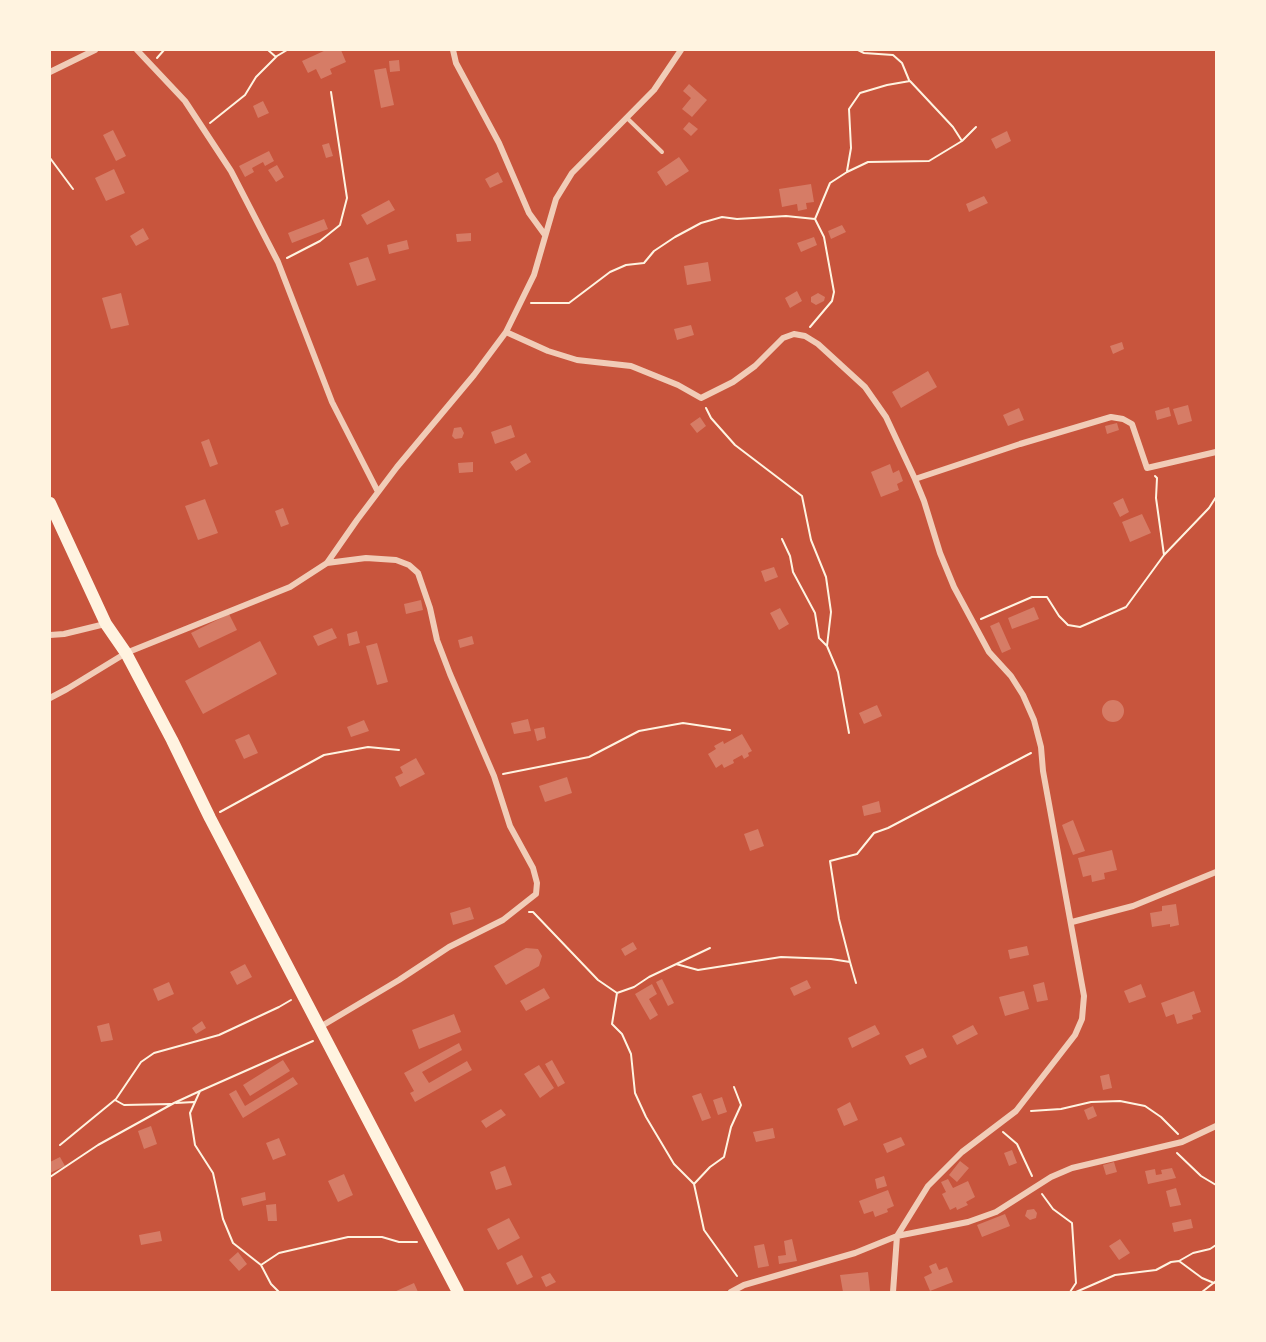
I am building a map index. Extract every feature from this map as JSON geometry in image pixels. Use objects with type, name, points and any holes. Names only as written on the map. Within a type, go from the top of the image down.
[{"type":"main road","points":[[50,503],[106,624],[126,653],[172,740],[210,818],[458,1293]]},
{"type":"street","points":[[50,72],[95,50]]},
{"type":"street","points":[[137,50],[185,101],[231,171],[278,262],[332,402],[378,492]]},
{"type":"street","points":[[453,50],[456,63],[499,143],[528,213],[545,235]]},
{"type":"street","points":[[50,698],[126,653],[290,587],[327,563],[426,430],[474,375],[506,332],[534,275],[556,199],[572,173],[654,90],[681,50]]},
{"type":"street","points":[[506,332],[548,351],[578,360],[631,366],[678,385],[701,398],[733,382],[755,366],[783,338],[794,334],[804,336],[818,344],[866,387],[886,417],[924,501],[940,553],[954,587],[989,652],[1011,676],[1023,695],[1034,720],[1041,747],[1043,771],[1084,996],[1082,1019],[1075,1035],[1016,1111],[963,1152],[928,1186],[897,1236],[892,1293]]},
{"type":"street","points":[[915,479],[1111,417],[1123,419],[1132,424],[1147,468],[1216,452]]},
{"type":"street","points":[[322,1032],[449,947],[518,910],[536,894],[537,883],[533,868],[510,826],[494,776],[437,640],[430,608],[418,573],[409,565],[396,560],[366,558],[327,563]]},
{"type":"street","points":[[50,635],[106,624]]},
{"type":"street","points":[[1072,922],[1132,906],[1216,872]]},
{"type":"street","points":[[731,1293],[744,1286],[855,1253],[897,1236],[968,1222],[996,1212],[1072,1168],[1182,1142],[1216,1126]]},
{"type":"lane","points":[[627,118],[662,152]]},
{"type":"path","points":[[268,50],[276,57]]},
{"type":"path","points":[[203,128],[245,95],[256,77],[286,50]]},
{"type":"path","points":[[858,50],[864,53],[892,55],[903,63],[909,81],[947,120],[962,141]]},
{"type":"path","points":[[847,172],[851,148],[849,109],[860,93],[909,81]]},
{"type":"path","points":[[278,262],[320,241],[340,225],[347,198],[331,92]]},
{"type":"path","points":[[804,336],[832,301],[834,292],[824,237],[815,219],[830,183],[868,162],[929,161],[962,141],[976,127]]},
{"type":"path","points":[[50,158],[73,189]]},
{"type":"path","points":[[520,303],[569,303],[610,272],[626,265],[644,263],[654,251],[675,237],[722,217],[766,219],[786,216],[815,219]]},
{"type":"path","points":[[701,398],[711,418],[735,445],[802,496],[811,540],[826,577],[831,612],[827,646]]},
{"type":"path","points":[[1147,468],[1157,478],[1156,498],[1164,555]]},
{"type":"path","points":[[973,622],[1032,597],[1047,597],[1068,625],[1080,627],[1126,607],[1164,555],[1209,508],[1216,497]]},
{"type":"path","points":[[782,539],[790,556],[793,572],[815,613],[819,638],[827,646],[837,672],[849,733]]},
{"type":"path","points":[[494,776],[589,757],[639,731],[683,723],[730,730]]},
{"type":"path","points":[[210,818],[324,754],[368,747],[399,750]]},
{"type":"path","points":[[856,983],[839,919],[830,861],[857,854],[874,833],[888,828],[1041,747]]},
{"type":"path","points":[[518,910],[534,912],[598,980],[617,993]]},
{"type":"path","points":[[617,993],[634,987],[649,977],[710,948]]},
{"type":"path","points":[[676,964],[698,969],[781,957],[831,958],[850,962]]},
{"type":"path","points":[[60,1145],[115,1100],[141,1062],[154,1053],[219,1035],[279,1007],[301,993]]},
{"type":"path","points":[[617,993],[612,1024],[622,1034],[631,1054],[635,1094],[674,1164],[694,1184],[704,1230],[744,1286]]},
{"type":"path","points":[[50,1177],[98,1146],[174,1103],[322,1032]]},
{"type":"path","points":[[694,1184],[710,1167],[724,1157],[731,1127],[741,1105],[734,1087]]},
{"type":"path","points":[[200,1091],[190,1113],[195,1145],[213,1173],[223,1219],[233,1243],[261,1265],[271,1284],[279,1293]]},
{"type":"path","points":[[115,1100],[124,1105],[195,1102]]},
{"type":"path","points":[[1016,1111],[1061,1109],[1091,1102],[1120,1101],[1145,1106],[1175,1130],[1182,1142]]},
{"type":"path","points":[[996,1127],[1017,1144],[1036,1187],[1053,1209],[1072,1223],[1076,1283],[1070,1293]]},
{"type":"path","points":[[1168,1145],[1201,1176],[1216,1185]]},
{"type":"path","points":[[261,1265],[279,1253],[348,1237],[382,1237],[399,1242],[432,1243]]},
{"type":"path","points":[[1076,1293],[1115,1275],[1156,1270],[1216,1245]]},
{"type":"path","points":[[1179,1261],[1202,1278],[1215,1282]]},
{"type":"path","points":[[1202,1293],[1215,1282]]},
{"type":"building","points":[[326,50],[341,50],[346,62],[330,69],[332,74],[321,79],[316,69],[308,73],[302,61]]},
{"type":"building","points":[[399,60],[400,71],[390,72],[389,61]]},
{"type":"building","points":[[386,68],[394,105],[381,108],[374,70]]},
{"type":"building","points":[[689,84],[707,100],[692,117],[682,109],[691,98],[683,91]]},
{"type":"building","points":[[263,101],[269,113],[258,118],[253,106]]},
{"type":"building","points":[[689,122],[698,129],[691,136],[683,129]]},
{"type":"building","points":[[113,130],[126,156],[116,161],[103,135]]},
{"type":"building","points":[[1007,131],[1011,141],[996,149],[991,139]]},
{"type":"building","points":[[329,143],[333,156],[326,158],[322,145]]},
{"type":"building","points":[[269,151],[274,161],[265,166],[263,162],[252,168],[254,172],[245,177],[239,166]]},
{"type":"building","points":[[679,157],[689,171],[666,186],[657,172]]},
{"type":"building","points":[[277,165],[284,177],[276,182],[268,170]]},
{"type":"building","points":[[114,169],[125,193],[106,201],[95,178]]},
{"type":"building","points":[[498,172],[503,182],[490,188],[485,179]]},
{"type":"building","points":[[811,184],[814,202],[806,203],[807,209],[798,211],[797,204],[782,207],[779,189]]},
{"type":"building","points":[[984,196],[988,203],[969,212],[966,204]]},
{"type":"building","points":[[389,200],[395,210],[367,225],[361,215]]},
{"type":"building","points":[[324,219],[328,229],[292,243],[288,233]]},
{"type":"building","points":[[842,225],[846,232],[831,239],[828,231]]},
{"type":"building","points":[[143,228],[149,239],[136,246],[130,236]]},
{"type":"building","points":[[471,233],[471,241],[457,242],[456,234]]},
{"type":"building","points":[[814,237],[817,245],[801,252],[797,243]]},
{"type":"building","points":[[407,240],[409,249],[389,254],[387,245]]},
{"type":"building","points":[[368,257],[376,280],[357,286],[349,263]]},
{"type":"building","points":[[708,262],[711,281],[687,285],[684,266]]},
{"type":"building","points":[[797,291],[802,301],[790,308],[785,298]]},
{"type":"building","points":[[121,293],[129,325],[111,329],[102,298]]},
{"type":"building","points":[[818,293],[825,297],[824,301],[816,305],[811,302],[811,297]]},
{"type":"building","points":[[691,325],[694,335],[677,340],[674,329]]},
{"type":"building","points":[[1122,342],[1124,349],[1113,354],[1110,346]]},
{"type":"building","points":[[928,371],[937,387],[901,408],[892,392]]},
{"type":"building","points":[[1188,405],[1192,421],[1178,425],[1173,409]]},
{"type":"building","points":[[1169,407],[1171,416],[1157,420],[1155,411]]},
{"type":"building","points":[[1019,408],[1024,420],[1008,426],[1003,415]]},
{"type":"building","points":[[700,417],[706,426],[697,433],[690,424]]},
{"type":"building","points":[[1117,423],[1119,430],[1107,434],[1105,426]]},
{"type":"building","points":[[511,425],[515,437],[495,444],[491,432]]},
{"type":"building","points":[[461,427],[464,433],[462,438],[455,439],[452,436],[454,428]]},
{"type":"building","points":[[209,439],[218,464],[210,467],[201,442]]},
{"type":"building","points":[[526,453],[531,462],[516,471],[510,462]]},
{"type":"building","points":[[473,462],[473,472],[459,473],[458,463]]},
{"type":"building","points":[[890,464],[893,473],[899,470],[903,481],[897,484],[899,490],[881,497],[871,472]]},
{"type":"building","points":[[1123,498],[1129,512],[1120,517],[1113,503]]},
{"type":"building","points":[[205,499],[218,533],[198,540],[185,506]]},
{"type":"building","points":[[283,508],[289,524],[281,527],[275,511]]},
{"type":"building","points":[[1142,514],[1151,533],[1130,542],[1122,522]]},
{"type":"building","points":[[774,567],[778,577],[765,582],[761,571]]},
{"type":"building","points":[[421,600],[423,610],[406,614],[404,604]]},
{"type":"building","points":[[1034,607],[1039,619],[1012,629],[1008,618]]},
{"type":"building","points":[[780,608],[789,624],[779,630],[770,613]]},
{"type":"building","points":[[229,614],[237,630],[199,648],[191,633]]},
{"type":"building","points":[[999,622],[1011,649],[1002,653],[990,626]]},
{"type":"building","points":[[332,628],[337,638],[318,646],[313,636]]},
{"type":"building","points":[[357,631],[360,643],[349,646],[347,634]]},
{"type":"building","points":[[472,636],[474,644],[460,648],[458,640]]},
{"type":"building","points":[[260,641],[277,674],[203,714],[185,681]]},
{"type":"building","points":[[377,643],[388,682],[377,685],[366,646]]},
{"type":"building","points":[[1113,700],[1121,703],[1124,711],[1121,719],[1113,722],[1105,719],[1102,711],[1105,703]]},
{"type":"building","points":[[877,705],[882,716],[864,724],[859,713]]},
{"type":"building","points":[[528,719],[531,731],[514,734],[511,723]]},
{"type":"building","points":[[364,720],[369,731],[351,737],[347,727]]},
{"type":"building","points":[[544,727],[546,738],[537,741],[534,729]]},
{"type":"building","points":[[249,734],[258,753],[244,759],[235,740]]},
{"type":"building","points":[[742,734],[752,751],[748,753],[749,756],[744,759],[742,755],[733,760],[734,763],[724,768],[722,764],[716,768],[708,754],[716,749],[714,746],[723,741],[724,744]]},
{"type":"building","points":[[416,758],[425,774],[400,787],[395,777],[403,773],[400,767]]},
{"type":"building","points":[[567,777],[572,793],[545,802],[539,786]]},
{"type":"building","points":[[879,801],[881,812],[864,816],[862,806]]},
{"type":"building","points":[[1073,820],[1085,851],[1073,855],[1062,825]]},
{"type":"building","points":[[758,829],[764,846],[750,851],[744,834]]},
{"type":"building","points":[[1112,850],[1117,870],[1104,873],[1105,879],[1092,882],[1091,875],[1083,877],[1078,858]]},
{"type":"building","points":[[1176,904],[1179,925],[1152,927],[1150,913],[1162,911],[1162,906]]},
{"type":"building","points":[[470,907],[474,919],[453,925],[450,913]]},
{"type":"building","points":[[633,942],[637,949],[625,956],[621,949]]},
{"type":"building","points":[[1027,946],[1029,955],[1010,959],[1008,950]]},
{"type":"building","points":[[526,948],[538,949],[542,956],[539,966],[506,985],[494,966]]},
{"type":"building","points":[[245,964],[252,977],[237,985],[230,972]]},
{"type":"building","points":[[662,979],[674,1003],[668,1006],[656,982]]},
{"type":"building","points":[[807,980],[811,988],[794,996],[790,988]]},
{"type":"building","points":[[169,982],[174,994],[158,1001],[153,989]]},
{"type":"building","points":[[1044,982],[1048,1000],[1037,1002],[1033,985]]},
{"type":"building","points":[[652,984],[657,994],[649,999],[658,1015],[650,1020],[635,994]]},
{"type":"building","points":[[1141,984],[1146,997],[1129,1003],[1124,991]]},
{"type":"building","points":[[544,988],[550,998],[526,1011],[520,1001]]},
{"type":"building","points":[[1024,991],[1029,1009],[1005,1016],[999,997]]},
{"type":"building","points":[[1194,991],[1201,1012],[1192,1015],[1193,1019],[1177,1024],[1174,1014],[1166,1017],[1161,1003]]},
{"type":"building","points":[[454,1014],[461,1032],[419,1049],[412,1030]]},
{"type":"building","points":[[202,1021],[206,1028],[196,1034],[192,1028]]},
{"type":"building","points":[[109,1023],[113,1040],[101,1042],[97,1026]]},
{"type":"building","points":[[875,1025],[880,1034],[852,1048],[848,1038]]},
{"type":"building","points":[[973,1025],[978,1034],[957,1045],[952,1036]]},
{"type":"building","points":[[459,1043],[462,1050],[422,1072],[429,1083],[467,1061],[472,1070],[415,1102],[410,1093],[414,1091],[404,1073]]},
{"type":"building","points":[[923,1048],[927,1057],[910,1065],[905,1056]]},
{"type":"building","points":[[283,1060],[290,1071],[250,1096],[243,1085]]},
{"type":"building","points":[[552,1060],[565,1083],[558,1087],[545,1064]]},
{"type":"building","points":[[539,1065],[554,1088],[540,1098],[524,1074]]},
{"type":"building","points":[[1109,1074],[1112,1088],[1103,1090],[1100,1076]]},
{"type":"building","points":[[293,1077],[298,1084],[243,1118],[229,1094],[236,1090],[245,1106]]},
{"type":"building","points":[[701,1093],[711,1118],[702,1121],[692,1096]]},
{"type":"building","points":[[722,1097],[727,1112],[718,1115],[713,1100]]},
{"type":"building","points":[[850,1102],[858,1120],[844,1126],[837,1109]]},
{"type":"building","points":[[1093,1106],[1097,1116],[1088,1120],[1084,1110]]},
{"type":"building","points":[[501,1109],[506,1115],[486,1128],[481,1121]]},
{"type":"building","points":[[151,1126],[157,1144],[144,1149],[138,1131]]},
{"type":"building","points":[[773,1128],[775,1138],[756,1142],[753,1132]]},
{"type":"building","points":[[901,1137],[905,1145],[887,1153],[883,1144]]},
{"type":"building","points":[[279,1138],[286,1155],[273,1160],[266,1143]]},
{"type":"building","points":[[1012,1150],[1017,1163],[1009,1166],[1004,1153]]},
{"type":"building","points":[[60,1157],[65,1166],[50,1173],[50,1162]]},
{"type":"building","points":[[960,1161],[969,1168],[957,1182],[949,1175]]},
{"type":"building","points":[[1114,1162],[1117,1172],[1106,1175],[1103,1165]]},
{"type":"building","points":[[505,1166],[512,1185],[496,1190],[490,1172]]},
{"type":"building","points":[[1172,1168],[1176,1178],[1148,1184],[1145,1171],[1155,1169],[1156,1175],[1162,1174],[1161,1170]]},
{"type":"building","points":[[344,1174],[353,1195],[338,1202],[328,1181]]},
{"type":"building","points":[[884,1176],[887,1186],[877,1189],[875,1179]]},
{"type":"building","points":[[948,1179],[953,1188],[968,1181],[975,1197],[966,1202],[968,1205],[957,1210],[956,1207],[950,1210],[942,1194],[946,1192],[941,1182]]},
{"type":"building","points":[[1176,1188],[1181,1205],[1170,1207],[1166,1191]]},
{"type":"building","points":[[888,1190],[894,1206],[887,1209],[888,1212],[875,1217],[873,1211],[864,1214],[859,1201]]},
{"type":"building","points":[[265,1192],[266,1200],[243,1206],[241,1198]]},
{"type":"building","points":[[276,1204],[277,1221],[268,1221],[266,1205]]},
{"type":"building","points":[[1034,1209],[1037,1213],[1036,1218],[1030,1220],[1025,1216],[1027,1210]]},
{"type":"building","points":[[1005,1214],[1010,1226],[982,1237],[977,1225]]},
{"type":"building","points":[[509,1218],[520,1238],[498,1250],[487,1229]]},
{"type":"building","points":[[1191,1219],[1193,1228],[1174,1232],[1172,1223]]},
{"type":"building","points":[[160,1231],[162,1241],[141,1245],[139,1235]]},
{"type":"building","points":[[792,1239],[797,1261],[779,1264],[778,1256],[786,1255],[784,1241]]},
{"type":"building","points":[[1120,1239],[1130,1253],[1119,1260],[1109,1246]]},
{"type":"building","points":[[764,1244],[769,1266],[758,1268],[754,1246]]},
{"type":"building","points":[[238,1252],[247,1264],[239,1271],[229,1260]]},
{"type":"building","points":[[522,1255],[533,1277],[517,1285],[506,1263]]},
{"type":"building","points":[[936,1263],[939,1270],[947,1267],[953,1282],[930,1291],[924,1277],[932,1273],[929,1266]]},
{"type":"building","points":[[868,1272],[870,1291],[843,1292],[840,1275]]},
{"type":"building","points":[[550,1273],[556,1282],[546,1287],[541,1277]]},
{"type":"building","points":[[414,1283],[418,1292],[394,1292]]}]
